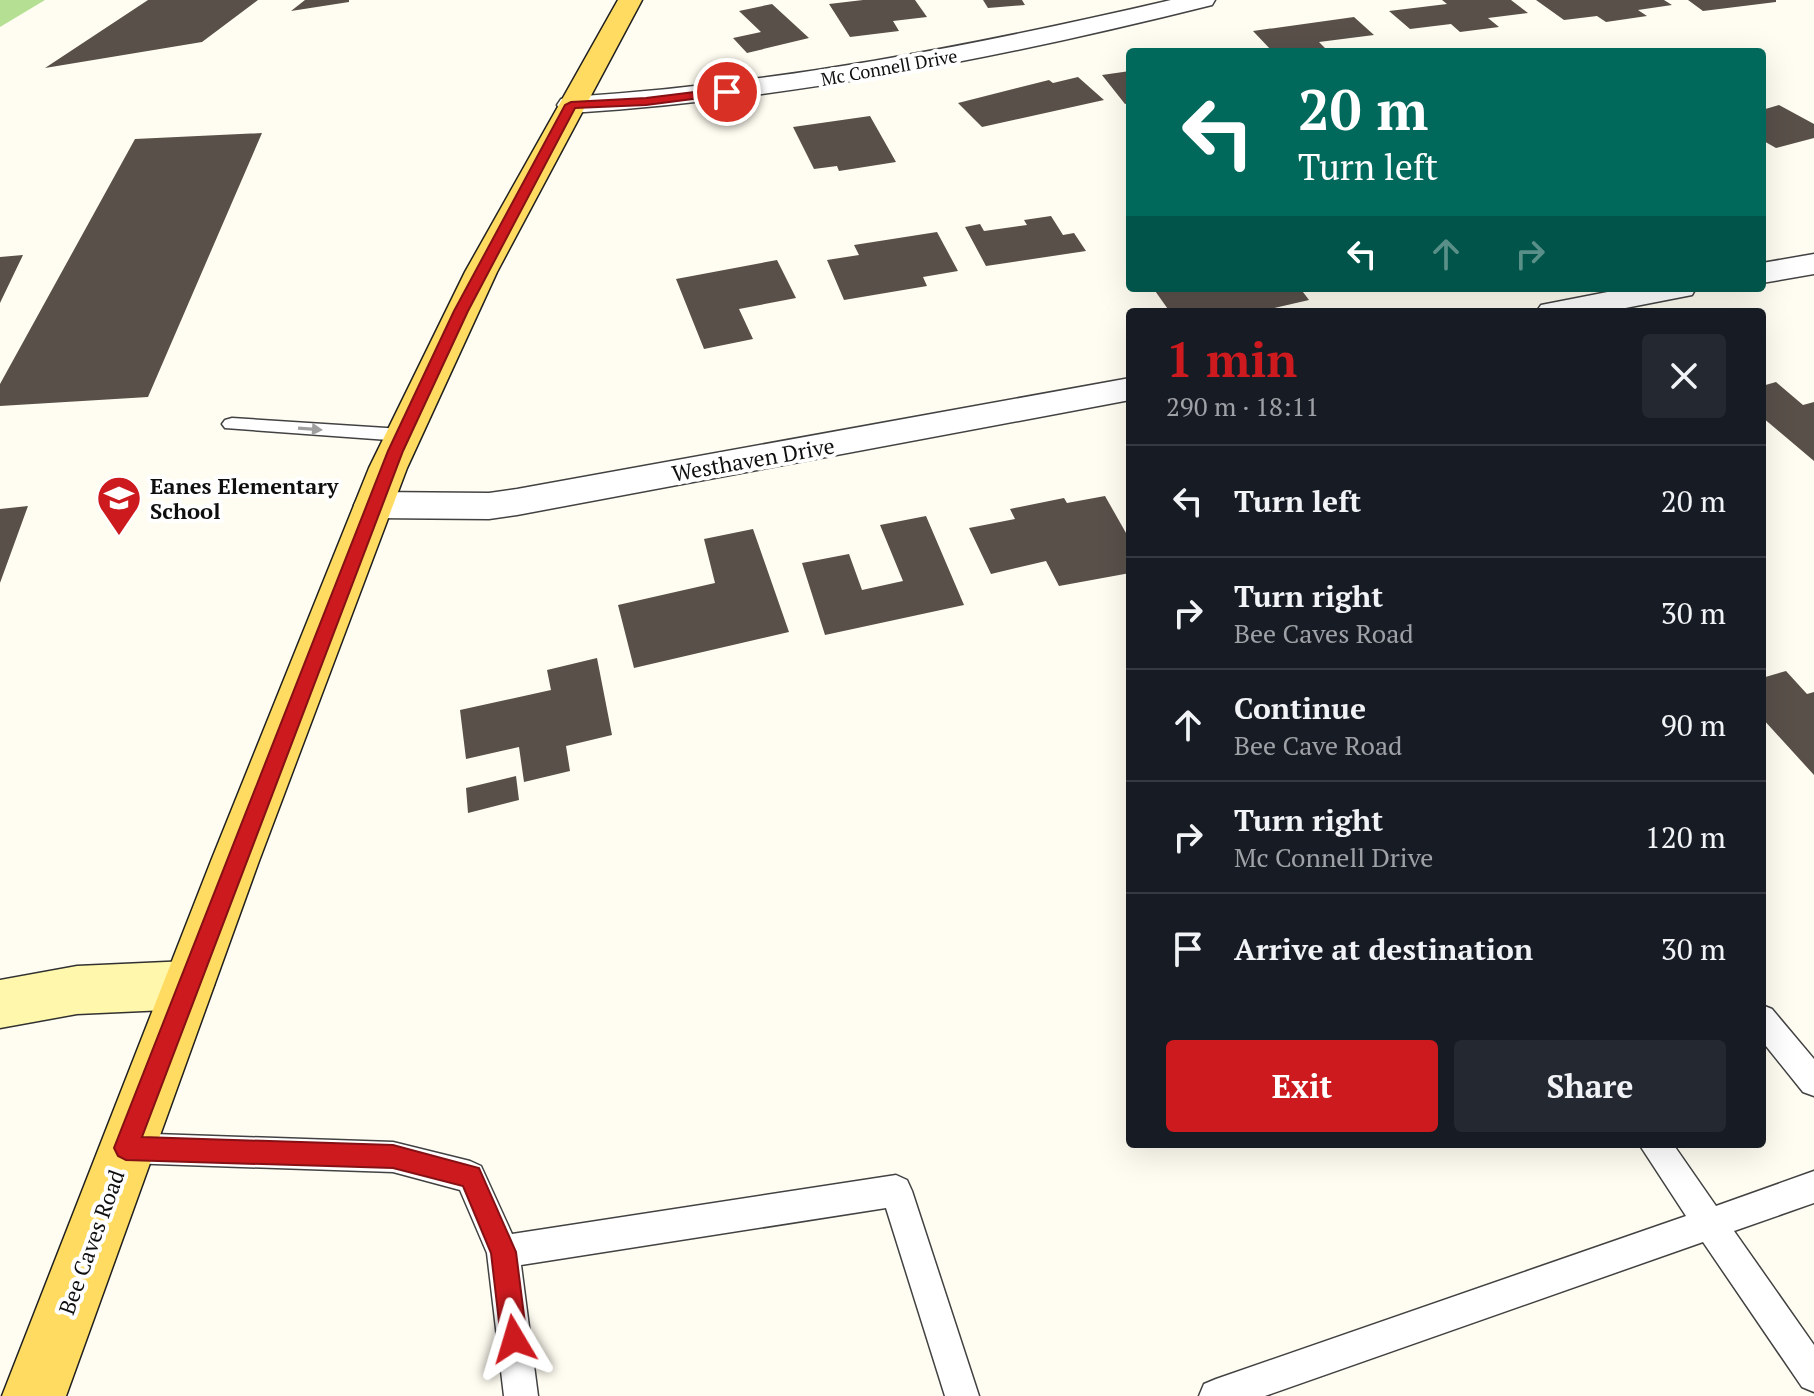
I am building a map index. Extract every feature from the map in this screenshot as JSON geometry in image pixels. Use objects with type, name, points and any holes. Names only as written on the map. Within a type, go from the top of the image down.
[{"type":"main road","name":"Bee Caves Road","points":[[34,1396],[188,985],[402,435],[461,311],[630,0]]},
{"type":"street","name":"Mc Connell Drive","points":[[571,105],[665,100],[851,75],[1009,45],[1203,0]]},
{"type":"street","points":[[1766,272],[1814,264]]},
{"type":"street","points":[[1574,308],[1659,292]]},
{"type":"street","name":"Westhaven Drive","points":[[373,505],[489,506],[517,502],[1126,390]]},
{"type":"street","points":[[0,1004],[67,991],[188,985]]},
{"type":"lane","points":[[232,424],[402,435]]},
{"type":"lane","points":[[1766,1024],[1814,1082]]},
{"type":"lane","points":[[126,1148],[393,1157],[470,1177],[503,1252],[521,1396]]},
{"type":"lane","points":[[1657,1148],[1814,1375]]},
{"type":"lane","points":[[1216,1396],[1814,1187]]},
{"type":"lane","points":[[503,1252],[896,1191],[962,1396]]},
{"type":"green space","points":[[0,0],[45,0],[0,27]]},
{"type":"building","points":[[148,0],[258,0],[202,42],[45,68]]},
{"type":"building","points":[[305,0],[349,0],[349,2],[291,11]]},
{"type":"building","points":[[863,0],[915,0],[927,17],[893,21],[899,31],[850,37],[829,4]]},
{"type":"building","points":[[983,0],[1022,0],[1025,5],[988,8]]},
{"type":"building","points":[[1442,0],[1511,0],[1528,13],[1488,18],[1499,27],[1460,32],[1451,24],[1410,29],[1389,11],[1447,4]]},
{"type":"building","points":[[1536,0],[1664,0],[1672,5],[1638,10],[1647,16],[1606,22],[1597,16],[1564,20]]},
{"type":"building","points":[[1688,0],[1776,0],[1776,2],[1703,11]]},
{"type":"building","points":[[772,4],[809,38],[747,53],[733,38],[761,32],[739,11]]},
{"type":"building","points":[[1354,17],[1374,35],[1319,42],[1325,48],[1269,48],[1253,31]]},
{"type":"building","points":[[1126,72],[1126,104],[1125,104],[1102,75]]},
{"type":"building","points":[[1078,77],[1104,100],[982,127],[958,103],[1049,80],[1053,83]]},
{"type":"building","points":[[1779,105],[1814,124],[1814,138],[1776,148],[1766,142],[1766,109]]},
{"type":"building","points":[[870,116],[896,162],[839,171],[837,166],[814,169],[793,127]]},
{"type":"building","points":[[262,133],[148,397],[0,406],[0,384],[135,139]]},
{"type":"building","points":[[1051,216],[1063,235],[1074,233],[1086,251],[986,266],[965,227],[980,224],[984,231],[1027,225],[1024,220]]},
{"type":"building","points":[[937,232],[958,271],[923,277],[927,286],[844,300],[827,260],[859,255],[854,245]]},
{"type":"building","points":[[23,255],[0,303],[0,257]]},
{"type":"building","points":[[777,260],[796,298],[739,309],[753,339],[704,349],[676,279]]},
{"type":"building","points":[[1156,292],[1303,292],[1309,300],[1274,308],[1167,308]]},
{"type":"building","points":[[1776,382],[1803,405],[1814,402],[1814,461],[1766,420],[1766,385]]},
{"type":"building","points":[[1105,496],[1126,533],[1126,574],[1059,586],[1046,561],[991,574],[969,528],[1015,519],[1010,509],[1064,498],[1067,503]]},
{"type":"building","points":[[28,506],[0,583],[0,509]]},
{"type":"building","points":[[926,516],[964,605],[825,635],[802,563],[849,554],[862,590],[903,581],[880,525]]},
{"type":"building","points":[[753,529],[789,632],[634,668],[618,605],[715,583],[704,539]]},
{"type":"building","points":[[597,658],[612,735],[566,746],[570,771],[524,782],[519,747],[466,759],[460,710],[551,690],[547,670]]},
{"type":"building","points":[[1786,671],[1807,694],[1814,692],[1814,775],[1766,722],[1766,677]]},
{"type":"building","points":[[516,776],[519,800],[468,813],[466,788]]},
{"type":"place","name":"Eanes Elementary School","points":[[119,537]]},
{"type":"route","points":[[514,1339],[503,1252],[470,1177],[393,1157],[126,1148],[395,451],[461,311],[571,105],[646,102],[727,92]]}]
